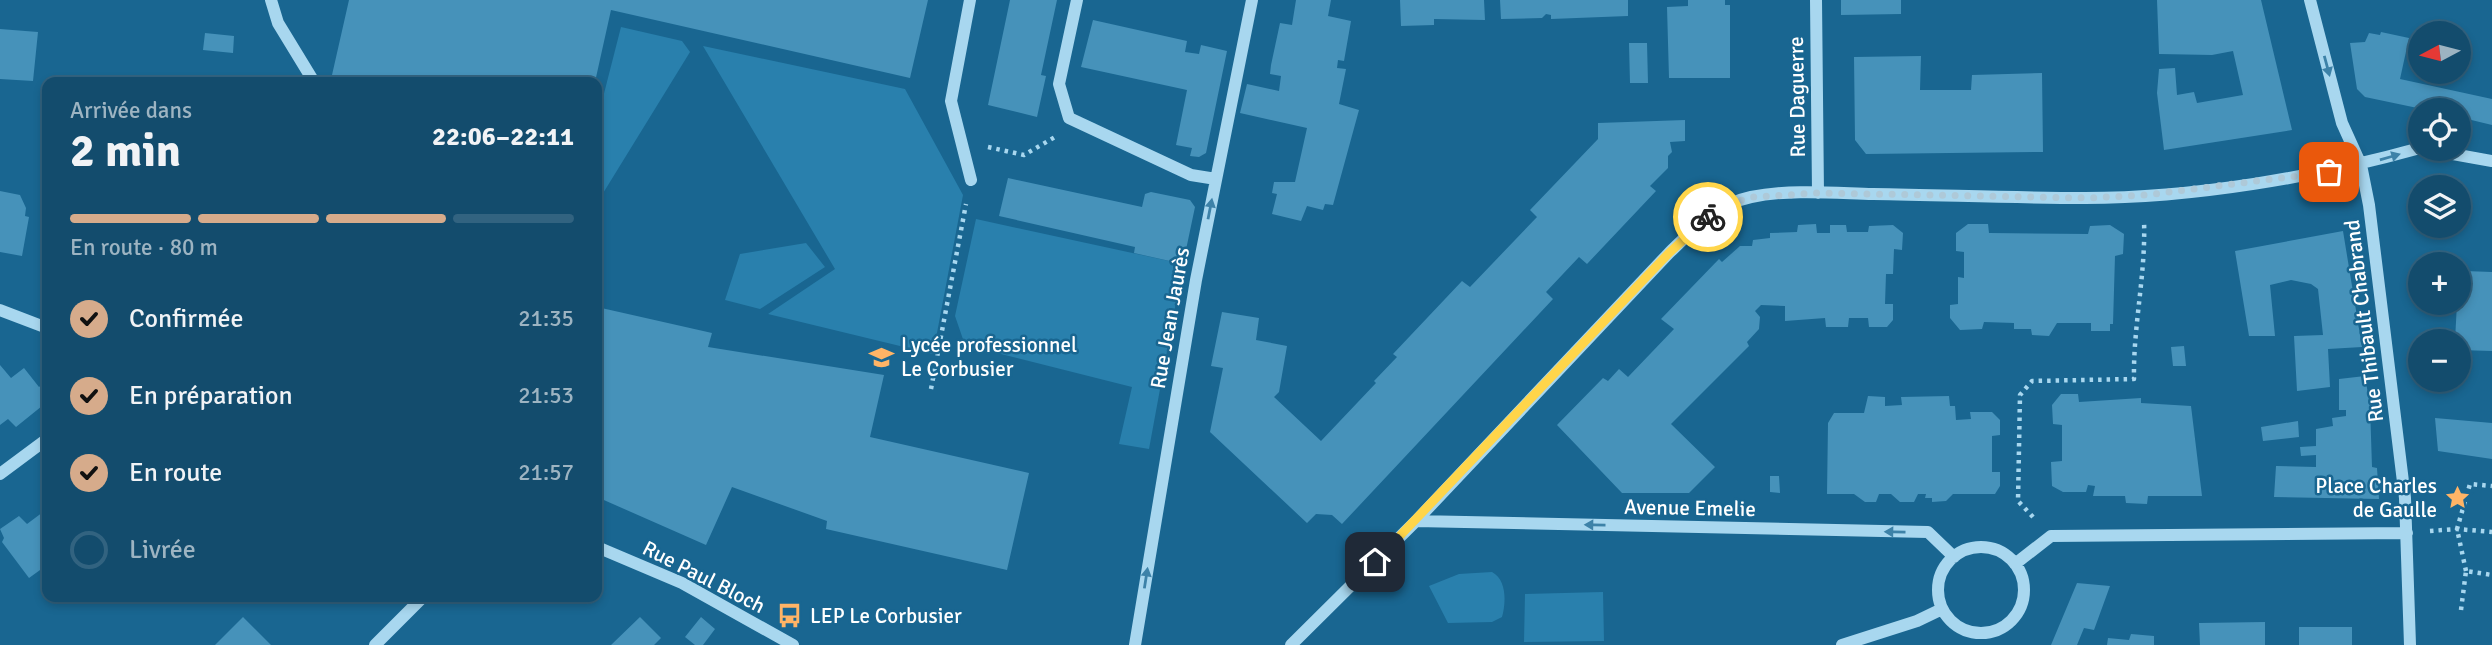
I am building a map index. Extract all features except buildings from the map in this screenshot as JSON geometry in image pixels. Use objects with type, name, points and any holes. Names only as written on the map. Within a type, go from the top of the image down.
[{"type":"street","points":[[271,0],[278,23],[311,77]]},
{"type":"street","points":[[970,0],[951,100],[971,180]]},
{"type":"street","points":[[1077,0],[1059,84],[1069,118],[1191,175],[1216,179]]},
{"type":"street","name":"Rue Jean Jaurès","points":[[1135,645],[1196,280],[1252,0]]},
{"type":"street","name":"Rue Daguerre","points":[[1816,0],[1818,193]]},
{"type":"street","name":"Rue Thibault Chabrand","points":[[2309,0],[2342,123],[2361,165],[2370,205],[2405,498],[2410,645]]},
{"type":"street","points":[[1291,645],[1416,521],[1660,263],[1705,219],[1731,203],[1753,197],[1818,193],[2088,198],[2146,195],[2316,175],[2408,152]]},
{"type":"street","points":[[2471,157],[2492,161]]},
{"type":"street","points":[[0,310],[42,326]]},
{"type":"street","points":[[0,474],[42,443]]},
{"type":"street","name":"Avenue Emelie","points":[[1416,521],[1928,532],[1954,557]]},
{"type":"street","points":[[2015,564],[2051,536],[2407,533]]},
{"type":"street","name":"Rue Paul Bloch","points":[[602,549],[682,583],[793,645]]},
{"type":"street","points":[[1992,549],[2015,564],[2024,590],[2016,616],[2005,626],[1977,634],[1962,630],[1950,621],[1942,609],[1939,580],[1954,557],[1965,550],[1992,549]]},
{"type":"street","points":[[375,645],[418,602]]},
{"type":"street","points":[[1842,645],[1917,621],[1942,609]]},
{"type":"path","points":[[987,147],[1024,155]]},
{"type":"path","points":[[931,389],[971,180]]},
{"type":"path","points":[[2051,536],[2018,501],[2020,395],[2032,381],[2134,379],[2133,343],[2145,249],[2146,195]]},
{"type":"path","points":[[2461,610],[2466,571],[2458,529],[2470,484],[2492,485]]},
{"type":"path","points":[[2407,533],[2458,529],[2492,533]]},
{"type":"path","points":[[2466,571],[2492,575]]},
{"type":"shaded area","points":[[621,27],[682,41],[690,52],[602,195],[602,101]]},
{"type":"shaded area","points":[[703,46],[905,89],[963,195],[933,354],[768,314],[835,269]]},
{"type":"shaded area","points":[[976,219],[1183,264],[1149,449],[1119,444],[1132,387],[965,345],[955,316]]},
{"type":"shaded area","points":[[806,243],[825,267],[760,309],[725,300],[740,254]]},
{"type":"shaded area","points":[[1492,572],[1503,586],[1505,599],[1502,617],[1492,622],[1448,623],[1429,586],[1459,574]]},
{"type":"shaded area","points":[[1603,592],[1604,641],[1524,642],[1525,594]]},
{"type":"way so far","points":[[1708,217],[1731,203],[1753,197],[1818,193],[2088,198],[2146,195],[2329,172]]},
{"type":"place","name":"Lycée professionnel Le Corbusier","points":[[881,357]]},
{"type":"place","name":"Place Charles de Gaulle","points":[[2457,498]]},
{"type":"place","name":"LEP Le Corbusier","points":[[790,616]]},
{"type":"route","points":[[1375,562],[1669,253],[1708,217]]}]
